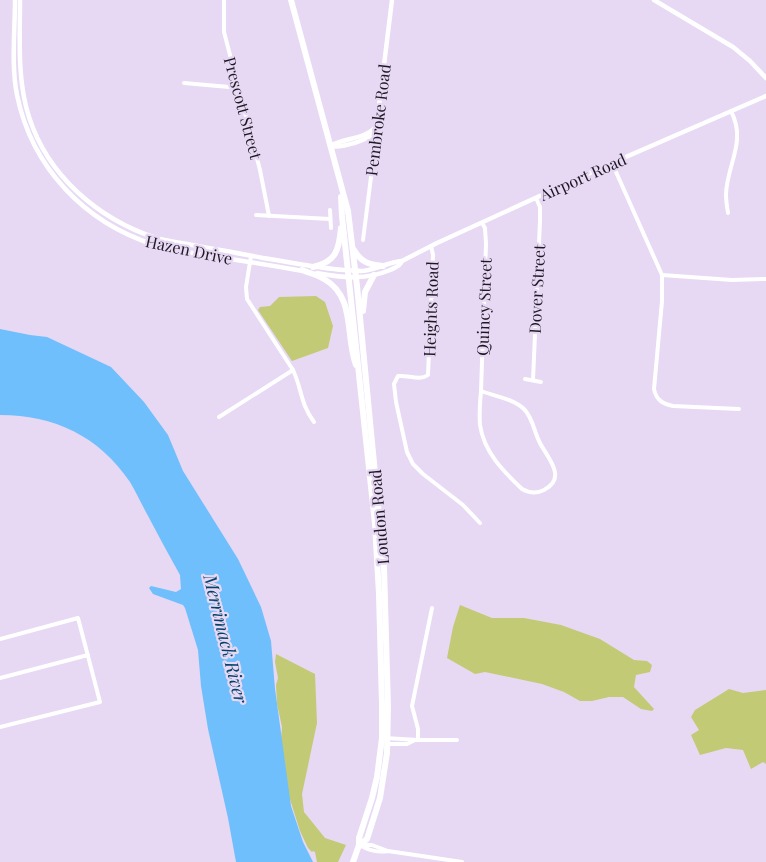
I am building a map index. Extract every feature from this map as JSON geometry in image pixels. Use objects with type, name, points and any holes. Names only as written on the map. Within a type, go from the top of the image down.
[{"type":"main road","name":"Loudon Road","points":[[291,0],[348,211],[353,248],[352,274],[359,373],[377,555],[385,741]]},
{"type":"main road","name":"Loudon Road","points":[[341,186],[342,216],[364,357],[384,567],[386,613],[384,780],[367,838],[359,845],[353,862]]},
{"type":"main road","points":[[313,267],[325,263],[335,254],[339,243],[342,216]]},
{"type":"main road","points":[[353,248],[359,258],[368,264],[383,266]]},
{"type":"main road","points":[[302,270],[323,278],[340,294],[347,309],[353,355],[359,373]]},
{"type":"main road","points":[[364,357],[366,342],[363,307],[368,286],[374,275]]},
{"type":"street","name":"Hazen Drive","points":[[15,0],[15,72],[21,110],[40,155],[58,182],[81,206],[113,228],[165,247],[302,270],[352,274]]},
{"type":"street","name":"Hazen Drive","points":[[20,0],[21,63],[24,100],[29,118],[48,156],[68,182],[94,207],[114,220],[159,239],[352,274]]},
{"type":"street","name":"Prescott Street","points":[[224,0],[224,32],[260,170],[269,216]]},
{"type":"street","name":"Pembroke Road","points":[[363,240],[392,0]]},
{"type":"street","points":[[654,0],[733,46],[766,78]]},
{"type":"street","points":[[184,83],[229,87],[237,85]]},
{"type":"street","name":"Airport Road","points":[[352,274],[402,261],[612,163],[766,96]]},
{"type":"street","points":[[728,213],[726,193],[738,139],[731,111]]},
{"type":"street","points":[[330,146],[338,147],[368,138],[375,132],[377,124]]},
{"type":"street","points":[[612,163],[662,275],[662,301],[654,389],[657,398],[673,406],[739,409]]},
{"type":"street","name":"Dover Street","points":[[533,380],[540,221],[540,207],[536,198]]},
{"type":"street","points":[[330,210],[331,228]]},
{"type":"street","points":[[256,215],[330,219]]},
{"type":"street","name":"Quincy Street","points":[[481,391],[517,404],[524,409],[555,469],[555,476],[545,490],[531,493],[522,489],[491,455],[480,427],[481,391],[486,244],[483,223]]},
{"type":"street","name":"Heights Road","points":[[431,246],[433,255],[428,375],[421,378],[398,376],[394,384],[395,395],[407,452],[413,464],[463,505],[480,523]]},
{"type":"street","points":[[251,256],[246,287],[247,299],[292,370],[305,409],[314,422]]},
{"type":"street","name":"Airport Road","points":[[352,274],[369,277],[400,266],[402,261]]},
{"type":"street","points":[[662,275],[732,280],[766,279]]},
{"type":"street","points":[[219,417],[292,370]]},
{"type":"street","points":[[525,379],[541,382]]},
{"type":"street","points":[[417,740],[418,729],[412,706],[432,608]]},
{"type":"street","points":[[0,639],[78,618],[100,702],[0,727]]},
{"type":"street","points":[[0,678],[88,655]]},
{"type":"street","points":[[385,741],[407,744],[417,740],[457,740]]},
{"type":"street","points":[[359,845],[380,853],[388,852],[462,862]]},
{"type":"green space","points":[[316,296],[325,302],[333,326],[328,348],[292,361],[258,310],[260,307],[270,306],[279,297]]},
{"type":"green space","points":[[460,605],[492,618],[524,618],[561,625],[600,639],[634,660],[647,661],[652,665],[650,672],[636,675],[634,687],[654,709],[652,711],[641,709],[623,697],[580,701],[542,684],[485,672],[475,674],[447,658]]},
{"type":"green space","points":[[276,654],[315,674],[317,723],[302,794],[304,812],[325,838],[346,845],[338,862],[317,862],[315,852],[308,848],[300,831],[287,790],[281,739],[282,727],[277,704]]},
{"type":"green space","points":[[729,689],[743,693],[766,690],[766,764],[763,762],[751,769],[743,750],[726,748],[700,755],[691,735],[699,730],[691,717],[695,710]]},
{"type":"water","name":"Merrimack River","points":[[0,329],[47,337],[111,367],[144,402],[168,435],[183,471],[238,559],[261,607],[271,641],[275,689],[291,806],[303,842],[313,862],[236,862],[208,729],[198,650],[185,608],[183,605],[153,594],[149,588],[151,586],[176,592],[181,589],[180,575],[130,482],[104,452],[74,431],[57,424],[20,416],[0,415]]}]
